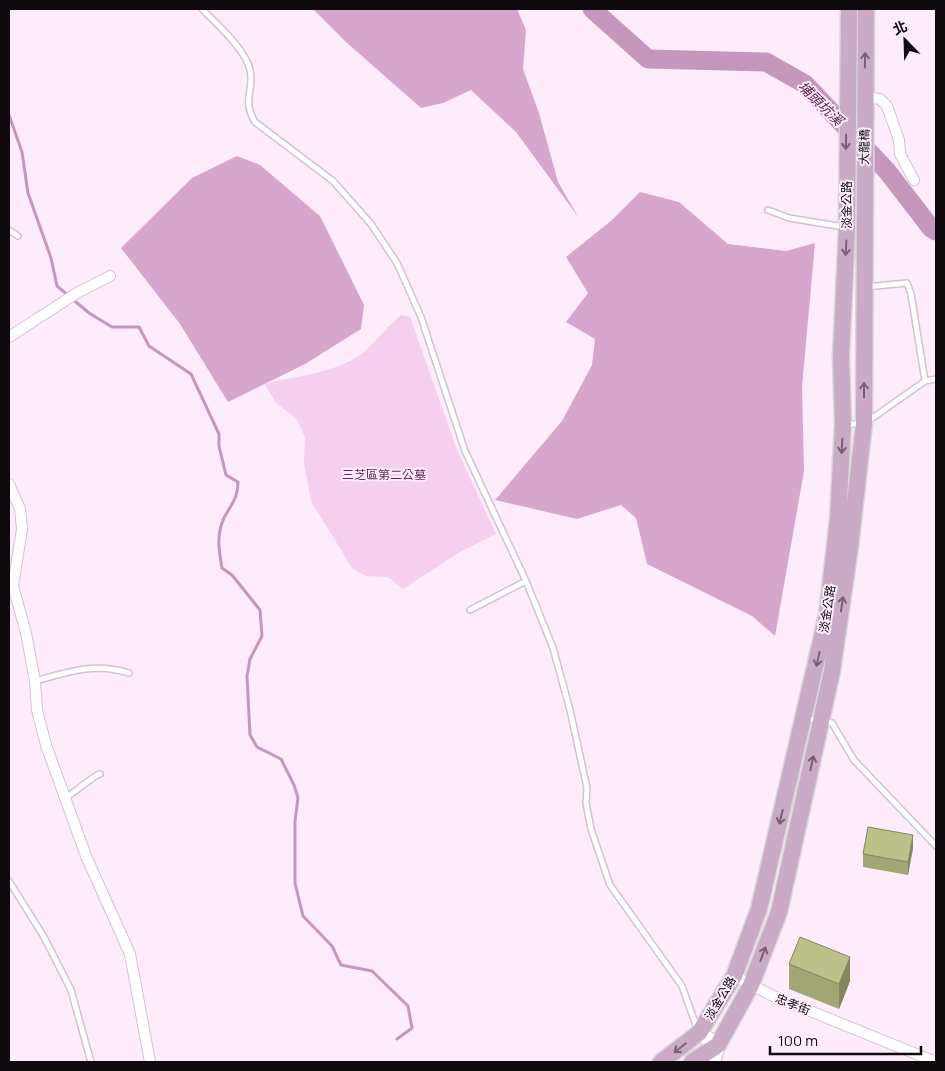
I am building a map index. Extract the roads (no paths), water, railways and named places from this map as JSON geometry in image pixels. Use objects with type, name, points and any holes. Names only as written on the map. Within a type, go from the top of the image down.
[{"type":"main road","name":"大龍橋","points":[[846,165],[849,9]]},
{"type":"main road","points":[[864,103],[866,9]]},
{"type":"main road","name":"大龍橋","points":[[864,103],[864,185]]},
{"type":"main road","name":"淡金公路","points":[[711,1055],[751,985],[779,912],[813,719],[838,519],[843,424],[841,356],[847,227],[846,165]]},
{"type":"main road","name":"淡金公路","points":[[699,1033],[734,976],[759,909],[813,719],[832,671],[850,547],[864,424],[864,185]]},
{"type":"main road","points":[[661,1062],[699,1033],[711,1055],[692,1062]]},
{"type":"street","points":[[864,103],[880,99],[887,106],[899,140],[900,154],[914,180]]},
{"type":"street","points":[[9,337],[77,293],[110,276]]},
{"type":"street","points":[[9,484],[20,509],[22,530],[13,586],[26,633],[35,681],[39,719],[46,745],[86,856],[130,954],[150,1062]]},
{"type":"street","name":"忠孝街","points":[[734,976],[773,996],[936,1062]]},
{"type":"lane","points":[[202,9],[226,35],[250,70],[247,110],[255,122],[333,181],[371,224],[397,263],[421,317],[465,451],[526,581],[553,648],[570,710],[587,788],[586,803],[591,829],[604,873],[610,885],[682,986],[699,1033]]},
{"type":"lane","points":[[768,210],[789,218],[847,227]]},
{"type":"lane","points":[[9,230],[18,236]]},
{"type":"lane","points":[[864,287],[907,283],[911,294],[925,381]]},
{"type":"lane","points":[[843,424],[864,424],[925,381],[936,379]]},
{"type":"lane","points":[[470,610],[526,581]]},
{"type":"lane","points":[[35,681],[80,669],[109,667],[129,673]]},
{"type":"lane","points":[[813,719],[832,723],[854,760],[936,846]]},
{"type":"lane","points":[[66,797],[84,786],[94,775],[100,774]]},
{"type":"lane","points":[[9,881],[44,937],[71,990],[91,1062]]},
{"type":"waterway","name":"埔頭坑溪","points":[[592,9],[648,59],[766,62],[805,84],[887,171],[931,228],[936,231]]},
{"type":"waterway","points":[[9,115],[22,152],[28,193],[51,258],[57,286],[89,313],[112,327],[139,327],[149,346],[191,374],[219,434],[219,446],[226,475],[238,482],[235,497],[221,524],[219,549],[222,568],[232,575],[260,610],[262,636],[250,659],[247,676],[250,735],[257,747],[281,759],[294,785],[298,798],[295,821],[295,883],[303,916],[332,946],[341,965],[372,971],[408,1006],[412,1028],[397,1039]]},
{"type":"park label","name":"三芝區第二公墓","points":[[384,474]]}]
